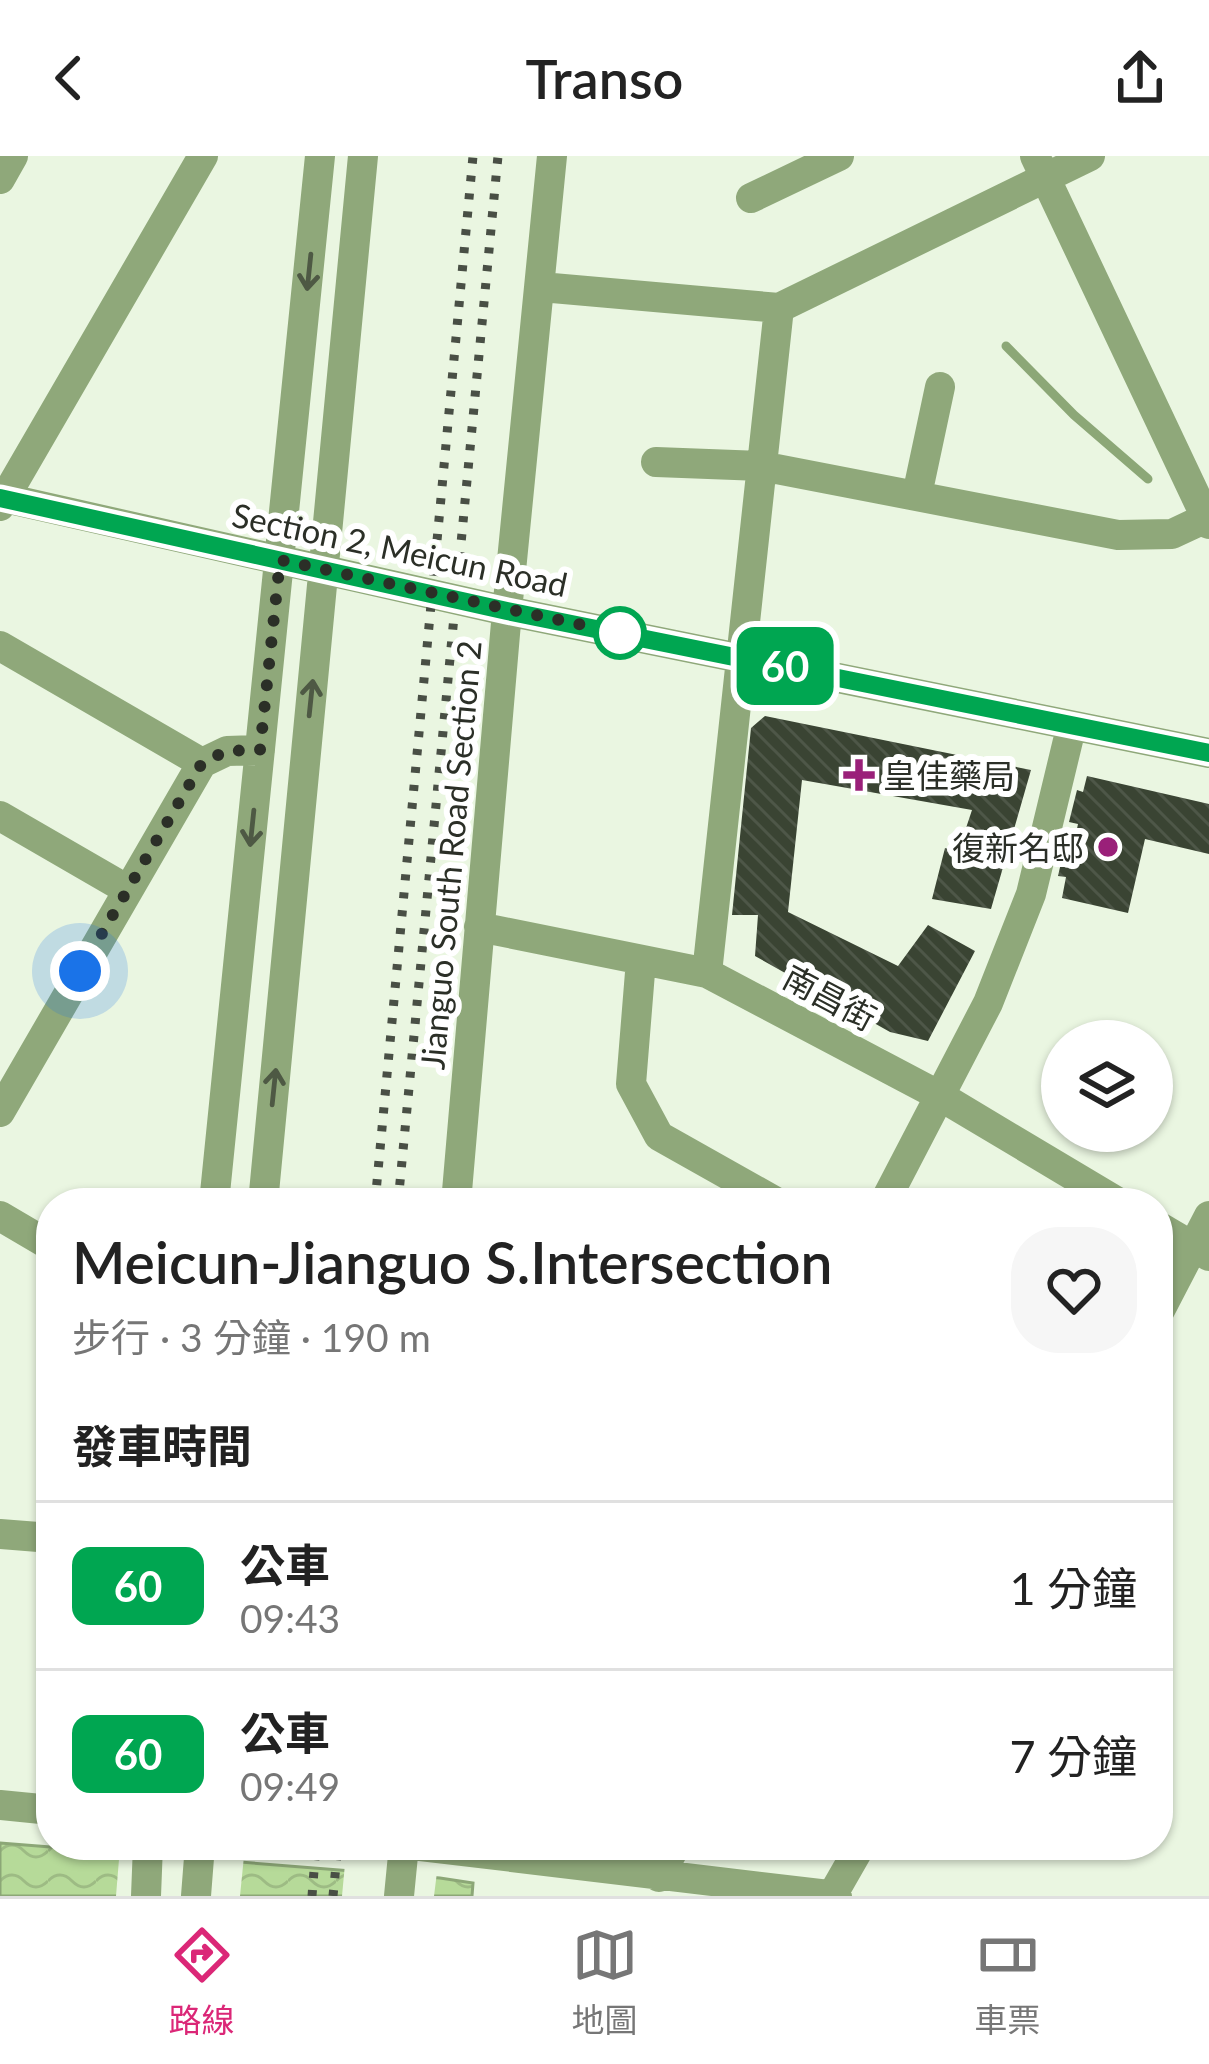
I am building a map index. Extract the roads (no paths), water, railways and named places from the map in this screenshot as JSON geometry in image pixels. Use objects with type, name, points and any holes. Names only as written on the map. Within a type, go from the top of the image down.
[{"type":"street","points":[[0,178],[13,156]]},
{"type":"street","points":[[2,501],[203,156]]},
{"type":"street","points":[[216,1188],[320,156]]},
{"type":"street","points":[[264,1188],[364,156]]},
{"type":"street","name":"Jianguo South Road Section 2","points":[[457,1188],[552,156]]},
{"type":"street","points":[[751,198],[839,156]]},
{"type":"street","points":[[542,287],[779,308],[1040,166],[1090,156]]},
{"type":"street","points":[[656,462],[761,466],[1118,535],[1172,534],[1208,521],[1040,166]]},
{"type":"street","points":[[707,973],[779,308]]},
{"type":"street","points":[[917,494],[940,387]]},
{"type":"street","name":"Section 2, Meicun Road","points":[[2,501],[507,611],[1209,754]]},
{"type":"street","points":[[0,646],[202,763]]},
{"type":"street","points":[[892,1188],[988,1003],[1031,894],[1071,728]]},
{"type":"street","points":[[0,1112],[202,763],[226,751],[260,750]]},
{"type":"street","points":[[0,816],[128,890]]},
{"type":"street","name":"南昌街","points":[[478,927],[707,973],[940,1096],[1094,1188]]},
{"type":"street","points":[[640,960],[631,1084],[659,1136],[751,1188]]},
{"type":"street","points":[[0,1216],[36,1237]]},
{"type":"street","points":[[1173,1292],[1202,1252],[1209,1216]]},
{"type":"street","points":[[1173,1235],[1202,1252]]},
{"type":"street","points":[[0,1534],[36,1537]]},
{"type":"street","points":[[0,1805],[36,1809]]},
{"type":"street","points":[[146,1896],[147,1860]]},
{"type":"street","points":[[196,1896],[199,1860]]},
{"type":"street","points":[[399,1896],[405,1860]]},
{"type":"street","points":[[556,1860],[659,1877],[835,1895],[852,1860]]},
{"type":"street","points":[[659,1877],[668,1860]]},
{"type":"water","points":[[0,1843],[36,1846],[36,1860],[214,1860],[473,1883],[472,1896],[0,1896]]},
{"type":"waterway","points":[[1006,346],[1074,415],[1148,479]]},
{"type":"railway","points":[[376,1188],[473,156]]},
{"type":"railway","points":[[399,1188],[498,156]]},
{"type":"railway","points":[[312,1896],[315,1860]]},
{"type":"railway","points":[[333,1896],[337,1860]]},
{"type":"place","name":"皇佳藥局","points":[[859,775]]},
{"type":"place","name":"復新名邸","points":[[1108,847]]}]
